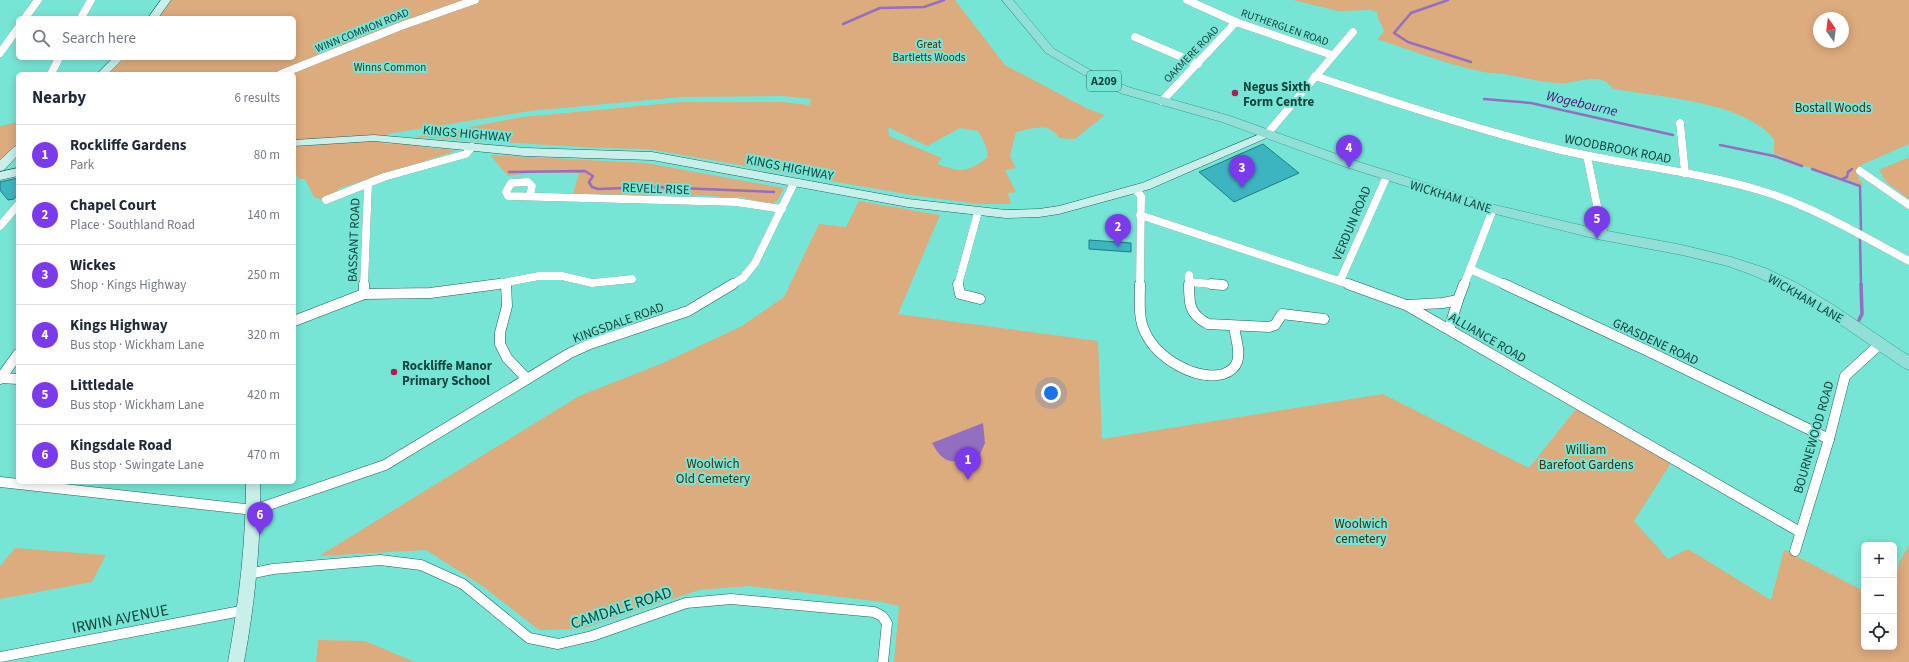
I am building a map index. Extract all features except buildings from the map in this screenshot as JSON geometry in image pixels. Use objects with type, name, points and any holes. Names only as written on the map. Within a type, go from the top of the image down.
[{"type":"main road","name":"WICKHAM LANE","points":[[1007,0],[1050,51],[1058,57],[1124,90],[1226,119],[1386,176],[1493,209],[1603,235],[1682,250],[1731,262],[1760,272],[1809,297],[1909,364]]},
{"type":"street","points":[[26,16],[38,0]]},
{"type":"street","points":[[82,16],[91,0]]},
{"type":"street","points":[[154,16],[166,0]]},
{"type":"street","name":"WINN COMMON ROAD","points":[[286,72],[402,26],[475,0]]},
{"type":"street","name":"RUTHERGLEN ROAD","points":[[1187,0],[1236,22],[1332,55]]},
{"type":"street","name":"OAKMERE ROAD","points":[[1162,101],[1236,22]]},
{"type":"street","points":[[0,53],[16,31]]},
{"type":"street","points":[[1267,134],[1332,55],[1353,32]]},
{"type":"street","points":[[1135,37],[1198,64]]},
{"type":"street","points":[[52,72],[58,60]]},
{"type":"street","points":[[104,72],[117,60]]},
{"type":"street","name":"WOODBROOK ROAD","points":[[1315,76],[1458,123],[1587,156],[1685,173],[1741,185],[1777,197],[1818,214],[1909,261]]},
{"type":"street","points":[[1680,123],[1685,173]]},
{"type":"street","name":"KINGS HIGHWAY","points":[[296,143],[374,138],[562,154],[652,156],[908,203],[978,212],[1013,214],[1039,213],[1059,210],[1136,190],[1267,134]]},
{"type":"street","points":[[326,200],[384,177],[466,154],[472,147]]},
{"type":"street","points":[[0,167],[16,151]]},
{"type":"street","points":[[1587,156],[1603,235]]},
{"type":"street","points":[[1860,171],[1909,205]]},
{"type":"street","points":[[0,176],[16,172]]},
{"type":"street","name":"VERDUN ROAD","points":[[1340,281],[1386,176]]},
{"type":"street","name":"KINGSDALE ROAD","points":[[254,510],[385,465],[570,354],[590,344],[688,311],[732,286],[743,278],[751,269],[794,183]]},
{"type":"street","name":"BASSANT ROAD","points":[[296,320],[364,294],[368,184]]},
{"type":"street","points":[[1136,190],[1141,196],[1140,306],[1142,325],[1152,343],[1176,364],[1196,374],[1220,376],[1232,370],[1237,362],[1234,326]]},
{"type":"street","name":"REVELL RISE","points":[[530,196],[736,202],[782,209]]},
{"type":"street","points":[[0,226],[16,207]]},
{"type":"street","points":[[1449,329],[1458,300],[1493,209]]},
{"type":"street","points":[[978,212],[958,283],[960,294],[980,299]]},
{"type":"street","name":"ALLIANCE ROAD","points":[[1140,215],[1382,295],[1406,305],[1800,532]]},
{"type":"street","name":"GRASDENE ROAD","points":[[1470,269],[1532,296],[1829,439]]},
{"type":"street","points":[[364,294],[430,293],[506,283],[538,276],[562,276],[592,283],[632,279]]},
{"type":"street","points":[[1224,285],[1189,279],[1190,310],[1200,321],[1208,324],[1269,327],[1275,325],[1282,314],[1324,319]]},
{"type":"street","points":[[506,283],[507,306],[500,333],[500,344],[508,358],[527,379]]},
{"type":"street","points":[[1406,305],[1443,303],[1458,300]]},
{"type":"street","name":"BOURNEWOOD ROAD","points":[[1794,551],[1829,439],[1845,376],[1880,344]]},
{"type":"street","points":[[0,378],[16,357]]},
{"type":"street","points":[[0,378],[16,379]]},
{"type":"street","points":[[0,482],[16,484]]},
{"type":"street","points":[[18,484],[254,510]]},
{"type":"street","points":[[236,662],[246,610],[254,510],[253,484]]},
{"type":"street","name":"CAMDALE ROAD","points":[[249,574],[273,569],[380,560],[421,565],[463,584],[505,620],[529,638],[558,644],[592,636],[631,621],[686,603],[731,599],[874,612],[882,616],[887,623],[883,662]]},
{"type":"street","name":"IRWIN AVENUE","points":[[0,657],[246,610]]},
{"type":"green space","points":[[170,0],[955,0],[1005,65],[1088,109],[1105,115],[1075,139],[1059,138],[1050,129],[1045,128],[1034,128],[1016,132],[1010,156],[1016,168],[1005,170],[1016,192],[1008,193],[1011,204],[978,204],[911,195],[648,149],[600,148],[415,137],[523,117],[681,102],[782,102],[810,105],[811,99],[782,96],[680,97],[530,111],[387,134],[383,144],[407,144],[437,149],[447,147],[449,150],[456,151],[343,187],[338,189],[339,192],[327,198],[321,199],[314,197],[305,179],[299,179],[296,175],[296,72],[110,72],[123,60],[296,60],[296,16],[158,16]],"holes":[[[888,127],[927,146],[960,128],[978,131],[986,146],[988,157],[969,169],[964,170],[953,169],[937,164],[942,158],[889,136]]]},
{"type":"green space","name":"Bostall Woods","points":[[1293,0],[1909,0],[1909,144],[1859,166],[1858,176],[1863,183],[1862,186],[1855,182],[1783,159],[1782,156],[1774,154],[1774,139],[1766,131],[1746,118],[1729,111],[1710,105],[1669,97],[1613,89],[1608,83],[1602,80],[1588,79],[1567,83],[1538,81],[1485,72],[1441,61],[1377,39],[1384,32],[1377,12],[1371,10],[1338,11]]},
{"type":"green space","points":[[16,122],[16,144],[0,160],[0,126]]},
{"type":"green space","points":[[490,155],[646,163],[784,188],[778,200],[771,204],[740,197],[573,194],[579,173],[536,172],[508,176]]},
{"type":"green space","points":[[1909,157],[1909,199],[1886,182],[1879,170]]},
{"type":"green space","points":[[859,201],[940,215],[898,314],[1098,341],[1102,439],[1383,394],[1529,468],[1576,409],[1671,463],[1634,521],[1668,559],[1688,549],[1771,600],[1784,550],[1861,589],[1861,650],[1897,650],[1897,578],[1899,563],[1909,545],[1909,662],[894,662],[899,606],[882,602],[749,586],[699,590],[582,629],[539,630],[481,585],[426,550],[319,556],[579,396],[663,363],[742,326],[784,297],[819,224],[846,227]]},
{"type":"green space","points":[[15,548],[106,555],[92,582],[0,599],[0,566]]},
{"type":"green space","points":[[318,640],[365,641],[415,662],[316,662]]},
{"type":"shaded area","points":[[983,423],[985,443],[979,457],[957,461],[946,460],[937,451],[932,443]]},
{"type":"waterway","points":[[843,24],[880,8],[924,7],[944,0]]},
{"type":"waterway","points":[[1448,0],[1411,13],[1394,33],[1408,42],[1471,62]]},
{"type":"waterway","name":"Wogebourne","points":[[1484,99],[1531,103],[1673,135]]},
{"type":"waterway","name":"Wogebourne","points":[[1720,145],[1774,156],[1802,166]]},
{"type":"waterway","name":"Wogebourne","points":[[1812,169],[1860,186],[1861,232]]},
{"type":"waterway","points":[[1842,179],[1847,177],[1848,172],[1852,169]]},
{"type":"waterway","points":[[509,172],[585,171],[593,176],[589,182],[592,187],[598,189],[654,187],[774,192]]},
{"type":"waterway","name":"Wogebourne","points":[[1860,239],[1861,285]]},
{"type":"waterway","name":"Wogebourne","points":[[1859,320],[1862,314],[1861,284]]},
{"type":"place","name":"Negus Sixth Form Centre","points":[[1235,93]]},
{"type":"place","name":"Kings Highway","points":[[1349,168]]},
{"type":"place","name":"Wickes","points":[[1242,188]]},
{"type":"place","name":"Littledale","points":[[1597,239]]},
{"type":"place","name":"Chapel Court","points":[[1118,247]]},
{"type":"place","name":"Rockliffe Manor Primary School","points":[[394,372]]},
{"type":"place","name":"Rockliffe Gardens","points":[[968,480]]},
{"type":"place","name":"Kingsdale Road","points":[[260,535]]},
{"type":"park label","name":"Great Bartletts Woods","points":[[929,50]]},
{"type":"park label","name":"Winns Common","points":[[390,67]]},
{"type":"park label","name":"William Barefoot Gardens","points":[[1586,456]]},
{"type":"park label","name":"Woolwich Old Cemetery","points":[[713,470]]},
{"type":"park label","name":"Woolwich cemetery","points":[[1361,530]]}]
